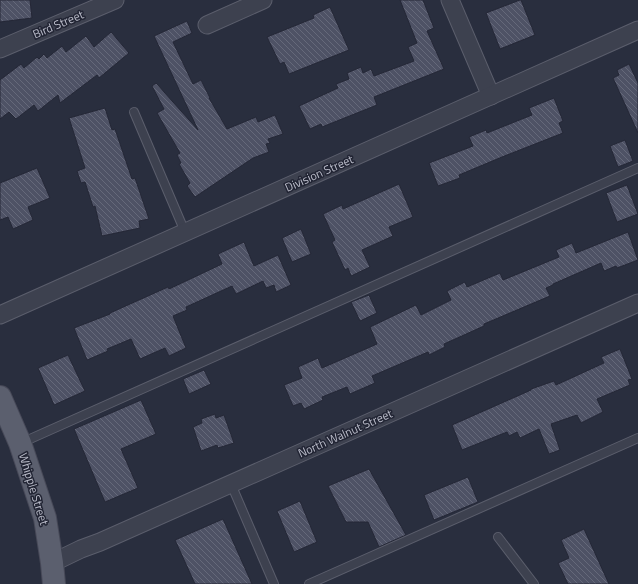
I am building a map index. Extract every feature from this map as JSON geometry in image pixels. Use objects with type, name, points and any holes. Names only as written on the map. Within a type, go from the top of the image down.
[{"type":"main road","name":"Whipple Street","points":[[0,397],[20,443],[45,518],[53,574]]},
{"type":"street","name":"Bird Street","points":[[0,49],[115,0]]},
{"type":"street","points":[[207,25],[263,0]]},
{"type":"street","points":[[450,0],[492,96]]},
{"type":"street","name":"Division Street","points":[[0,315],[638,30]]},
{"type":"street","name":"North Walnut Street","points":[[53,574],[81,549],[100,542],[638,303]]},
{"type":"lane","points":[[134,112],[185,232]]},
{"type":"lane","points":[[20,443],[638,168]]},
{"type":"lane","points":[[309,584],[638,438]]},
{"type":"lane","points":[[231,484],[274,584]]},
{"type":"lane","points":[[498,537],[534,584]]},
{"type":"building","points":[[0,0],[30,0],[32,18],[0,22]]},
{"type":"building","points":[[400,0],[423,0],[434,28],[427,31],[444,69],[374,97],[377,105],[322,127],[321,124],[310,129],[299,106],[338,88],[336,84],[349,79],[347,73],[361,67],[363,73],[371,69],[374,76],[414,61],[408,47],[417,43]]},
{"type":"building","points":[[520,0],[535,35],[500,49],[486,13]]},
{"type":"building","points":[[330,7],[349,50],[289,74],[284,62],[280,64],[267,37],[314,18],[313,15]]},
{"type":"building","points":[[187,21],[192,33],[173,42],[193,84],[201,80],[209,98],[227,129],[256,117],[258,122],[275,115],[283,134],[268,139],[270,143],[266,144],[269,152],[253,158],[195,197],[187,186],[190,183],[179,164],[181,163],[177,155],[180,153],[157,113],[164,109],[152,86],[156,83],[198,130],[154,36]]},
{"type":"building","points":[[111,32],[129,53],[99,78],[97,75],[60,103],[58,95],[38,111],[34,105],[16,119],[9,112],[0,119],[0,80],[21,64],[24,68],[37,57],[39,59],[44,54],[47,58],[62,46],[66,52],[86,36],[94,47]]},
{"type":"building","points":[[629,64],[638,83],[638,133],[613,78],[619,75],[617,70]]},
{"type":"building","points":[[554,98],[563,121],[559,123],[563,133],[459,175],[460,178],[438,186],[429,163],[473,146],[469,137],[486,130],[487,133],[532,115],[529,108]]},
{"type":"building","points":[[105,108],[112,130],[115,129],[132,179],[135,178],[149,219],[139,221],[140,228],[102,236],[95,206],[93,207],[85,182],[81,183],[77,171],[85,168],[69,118]]},
{"type":"building","points":[[625,140],[633,161],[618,167],[610,146]]},
{"type":"building","points":[[37,168],[50,198],[28,207],[33,220],[13,229],[8,217],[0,220],[0,183]]},
{"type":"building","points":[[399,184],[413,217],[389,227],[393,236],[362,250],[370,267],[351,276],[348,268],[345,270],[332,242],[335,240],[323,214],[342,205],[343,209]]},
{"type":"building","points":[[627,185],[638,214],[617,222],[606,193]]},
{"type":"building","points":[[301,229],[311,254],[292,262],[282,238]]},
{"type":"building","points":[[628,232],[638,260],[604,271],[601,263],[546,288],[550,296],[484,324],[484,326],[444,344],[445,347],[429,355],[428,352],[372,376],[375,383],[350,394],[347,387],[322,397],[323,400],[304,409],[301,403],[293,406],[284,385],[302,378],[298,367],[318,358],[322,368],[377,344],[370,327],[416,305],[421,315],[451,300],[447,291],[465,282],[467,287],[500,273],[503,280],[559,257],[556,250],[572,243],[576,253]]},
{"type":"building","points":[[244,242],[254,266],[278,255],[291,285],[276,292],[274,285],[266,288],[263,281],[236,294],[232,286],[186,307],[187,310],[173,316],[186,348],[169,356],[165,348],[140,359],[131,339],[107,349],[108,351],[87,360],[74,328],[110,314],[168,287],[169,289],[222,264],[218,254]]},
{"type":"building","points":[[369,295],[377,313],[360,321],[351,302]]},
{"type":"building","points":[[620,349],[632,379],[628,380],[630,385],[597,399],[603,412],[581,423],[577,415],[551,424],[560,450],[549,454],[539,429],[520,438],[517,432],[509,436],[507,432],[462,450],[452,425],[531,389],[554,381],[556,385],[604,363],[601,357]]},
{"type":"building","points":[[68,355],[85,391],[54,405],[38,368]]},
{"type":"building","points":[[204,370],[211,384],[189,394],[183,379]]},
{"type":"building","points":[[141,400],[156,434],[121,449],[138,488],[105,502],[74,429]]},
{"type":"building","points":[[215,414],[216,418],[224,415],[234,443],[218,448],[217,445],[201,451],[193,427],[202,423],[201,419]]},
{"type":"building","points":[[369,469],[406,535],[379,547],[368,522],[346,522],[328,486]]},
{"type":"building","points":[[468,477],[478,502],[434,520],[424,495]]},
{"type":"building","points":[[300,501],[317,542],[294,552],[277,511]]},
{"type":"building","points":[[223,519],[252,584],[195,584],[175,540]]},
{"type":"building","points":[[584,529],[609,584],[568,584],[558,563],[569,558],[561,540]]}]
